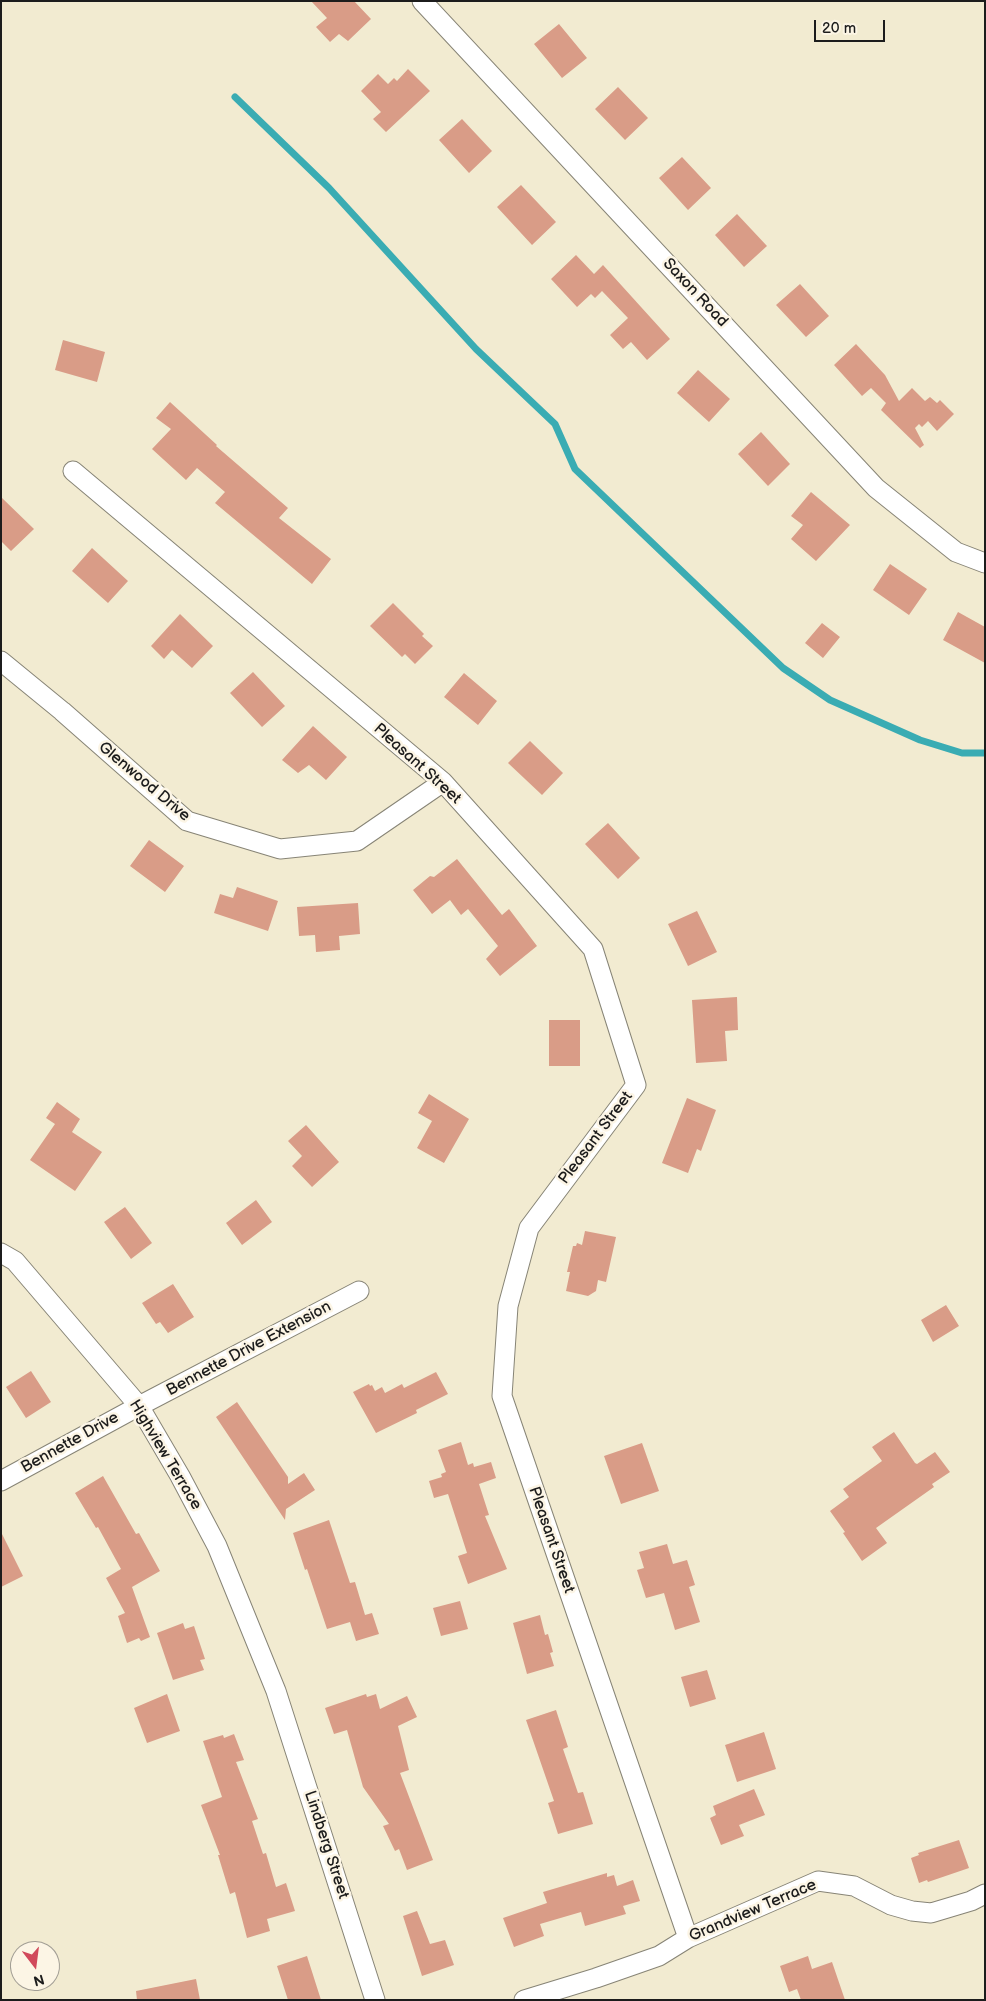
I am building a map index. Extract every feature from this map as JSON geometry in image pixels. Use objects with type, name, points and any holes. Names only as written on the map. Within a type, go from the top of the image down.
[{"type":"street","name":"Saxon Road","points":[[422,1],[876,488],[956,552],[985,563]]},
{"type":"street","name":"Pleasant Street","points":[[73,472],[443,782],[593,949],[636,1085],[529,1228],[508,1306],[502,1396],[688,1938]]},
{"type":"street","name":"Glenwood Drive","points":[[1,661],[62,711],[187,821],[280,849],[357,841],[443,782]]},
{"type":"street","name":"Highview Terrace","points":[[1,1253],[16,1261],[139,1406],[180,1476],[217,1546],[276,1690]]},
{"type":"street","name":"Bennette Drive Extension","points":[[139,1406],[358,1291]]},
{"type":"street","name":"Bennette Drive","points":[[1,1481],[139,1406]]},
{"type":"street","name":"Lindberg Street","points":[[276,1690],[375,2000]]},
{"type":"street","name":"Grandview Terrace","points":[[524,2000],[659,1956],[688,1938],[818,1880],[854,1886],[891,1905],[912,1911],[931,1912],[971,1901],[985,1894]]},
{"type":"building","points":[[311,1],[354,1],[371,19],[348,41],[339,34],[330,42],[316,27],[327,18]]},
{"type":"building","points":[[559,24],[587,58],[562,78],[534,44]]},
{"type":"building","points":[[408,69],[430,91],[386,132],[373,119],[381,112],[361,91],[378,74],[388,84],[394,78],[397,81]]},
{"type":"building","points":[[618,87],[648,118],[625,140],[595,109]]},
{"type":"building","points":[[462,119],[492,151],[469,173],[439,140]]},
{"type":"building","points":[[682,157],[711,188],[688,210],[659,178]]},
{"type":"building","points":[[521,185],[556,222],[532,245],[497,207]]},
{"type":"building","points":[[737,214],[767,246],[744,267],[715,235]]},
{"type":"building","points":[[576,255],[594,274],[603,265],[670,339],[647,360],[631,342],[623,349],[610,335],[628,318],[602,291],[595,298],[591,294],[577,307],[551,279]]},
{"type":"building","points":[[800,284],[829,316],[806,337],[776,305]]},
{"type":"building","points":[[63,340],[105,352],[97,382],[55,370]]},
{"type":"building","points":[[856,344],[885,375],[899,401],[912,388],[925,401],[930,397],[937,403],[940,400],[954,414],[937,431],[928,421],[922,427],[919,424],[915,428],[924,445],[920,448],[881,410],[886,403],[871,388],[862,396],[834,365]]},
{"type":"building","points":[[698,370],[730,399],[709,422],[677,393]]},
{"type":"building","points":[[170,402],[216,446],[288,508],[279,518],[331,559],[312,584],[215,503],[225,492],[197,468],[186,480],[152,449],[171,429],[156,418]]},
{"type":"building","points":[[761,432],[790,464],[768,486],[738,454]]},
{"type":"building","points":[[811,492],[850,525],[816,561],[791,539],[803,525],[791,516]]},
{"type":"building","points":[[1,497],[34,529],[11,551],[1,541]]},
{"type":"building","points":[[92,548],[128,581],[108,603],[72,571]]},
{"type":"building","points":[[890,564],[927,589],[909,615],[873,590]]},
{"type":"building","points":[[393,603],[424,634],[422,636],[433,646],[415,664],[405,654],[402,657],[370,626]]},
{"type":"building","points":[[958,612],[985,627],[985,663],[943,640]]},
{"type":"building","points":[[180,614],[213,646],[192,668],[172,650],[164,659],[151,646]]},
{"type":"building","points":[[822,623],[840,637],[823,658],[805,643]]},
{"type":"building","points":[[253,672],[285,706],[262,727],[230,693]]},
{"type":"building","points":[[464,673],[497,701],[478,725],[444,697]]},
{"type":"building","points":[[313,726],[347,757],[326,780],[309,765],[298,773],[282,760]]},
{"type":"building","points":[[530,741],[563,773],[542,795],[508,763]]},
{"type":"building","points":[[608,823],[640,858],[618,879],[585,844]]},
{"type":"building","points":[[149,840],[184,866],[165,892],[130,866]]},
{"type":"building","points":[[457,859],[502,915],[509,909],[537,946],[500,976],[486,959],[498,946],[468,909],[461,915],[450,900],[432,914],[413,890],[430,876],[434,877]]},
{"type":"building","points":[[237,887],[278,901],[268,931],[214,913],[220,894],[233,898]]},
{"type":"building","points":[[358,903],[360,934],[339,936],[340,950],[316,952],[315,935],[299,936],[297,907]]},
{"type":"building","points":[[697,911],[717,952],[688,966],[668,924]]},
{"type":"building","points":[[737,997],[738,1030],[725,1031],[727,1061],[696,1063],[692,1000]]},
{"type":"building","points":[[549,1020],[580,1020],[580,1066],[549,1066]]},
{"type":"building","points":[[429,1094],[469,1119],[444,1163],[417,1148],[432,1121],[418,1113]]},
{"type":"building","points":[[687,1098],[716,1110],[701,1151],[697,1149],[688,1173],[662,1163]]},
{"type":"building","points":[[57,1102],[80,1119],[72,1132],[102,1152],[75,1191],[30,1160],[55,1124],[46,1118]]},
{"type":"building","points":[[306,1125],[339,1162],[312,1187],[292,1166],[302,1156],[288,1141]]},
{"type":"building","points":[[256,1200],[272,1222],[242,1245],[226,1223]]},
{"type":"building","points":[[125,1207],[152,1243],[131,1259],[104,1222]]},
{"type":"building","points":[[585,1231],[616,1237],[606,1282],[598,1280],[596,1291],[588,1296],[566,1291],[570,1272],[567,1272],[573,1246],[576,1246],[577,1243],[582,1245]]},
{"type":"building","points":[[173,1284],[194,1317],[168,1333],[160,1322],[156,1324],[142,1303]]},
{"type":"building","points":[[946,1305],[959,1326],[933,1342],[921,1320]]},
{"type":"building","points":[[31,1371],[51,1402],[26,1418],[6,1387]]},
{"type":"building","points":[[436,1372],[448,1394],[416,1410],[417,1413],[376,1433],[353,1392],[369,1384],[370,1386],[372,1385],[375,1391],[382,1387],[385,1393],[402,1384],[404,1388]]},
{"type":"building","points":[[237,1402],[288,1477],[288,1484],[304,1473],[315,1490],[286,1509],[285,1520],[216,1417]]},
{"type":"building","points":[[894,1432],[915,1463],[917,1464],[935,1452],[950,1472],[932,1484],[934,1487],[876,1528],[887,1543],[862,1561],[830,1511],[849,1497],[843,1489],[882,1461],[872,1447]]},
{"type":"building","points":[[461,1442],[468,1465],[473,1463],[474,1467],[491,1462],[496,1478],[479,1484],[489,1515],[485,1516],[507,1569],[468,1584],[458,1556],[467,1553],[448,1494],[434,1498],[429,1481],[442,1477],[441,1474],[446,1472],[438,1450]]},
{"type":"building","points":[[642,1443],[659,1491],[621,1504],[604,1456]]},
{"type":"building","points":[[103,1476],[136,1534],[139,1533],[160,1571],[132,1587],[150,1637],[141,1641],[139,1638],[127,1643],[118,1616],[125,1613],[106,1578],[121,1569],[98,1527],[96,1528],[75,1493]]},
{"type":"building","points":[[329,1520],[350,1583],[355,1582],[365,1615],[372,1613],[379,1634],[356,1641],[350,1622],[327,1629],[293,1533]]},
{"type":"building","points":[[1,1532],[23,1576],[1,1587]]},
{"type":"building","points":[[667,1544],[673,1564],[687,1560],[695,1585],[689,1587],[700,1622],[675,1630],[664,1593],[646,1598],[637,1570],[644,1568],[639,1552]]},
{"type":"building","points":[[460,1601],[468,1629],[441,1636],[433,1608]]},
{"type":"building","points":[[540,1615],[545,1635],[548,1634],[553,1652],[550,1653],[554,1666],[527,1674],[513,1623]]},
{"type":"building","points":[[183,1623],[185,1629],[194,1626],[205,1659],[200,1660],[204,1670],[173,1680],[157,1633]]},
{"type":"building","points":[[707,1670],[716,1699],[690,1707],[681,1677]]},
{"type":"building","points":[[167,1694],[180,1731],[147,1743],[134,1708]]},
{"type":"building","points":[[366,1694],[367,1697],[376,1694],[380,1709],[407,1696],[417,1717],[398,1726],[409,1770],[400,1773],[433,1860],[407,1870],[399,1849],[395,1851],[383,1826],[389,1824],[363,1787],[347,1730],[334,1734],[325,1708]]},
{"type":"building","points":[[556,1710],[568,1747],[563,1749],[578,1793],[583,1792],[593,1824],[558,1834],[548,1803],[554,1801],[526,1720]]},
{"type":"building","points":[[764,1732],[776,1769],[737,1782],[725,1745]]},
{"type":"building","points":[[234,1734],[244,1760],[236,1762],[258,1819],[252,1821],[263,1854],[266,1853],[276,1887],[286,1883],[295,1911],[267,1919],[270,1931],[247,1938],[235,1892],[230,1894],[218,1855],[220,1855],[201,1805],[222,1797],[203,1741],[223,1735],[224,1738]]},
{"type":"building","points":[[754,1789],[765,1815],[739,1825],[744,1836],[721,1845],[710,1818],[716,1815],[713,1806]]},
{"type":"building","points":[[959,1840],[969,1868],[928,1882],[927,1880],[919,1883],[911,1858],[919,1855],[918,1853]]},
{"type":"building","points":[[607,1873],[607,1877],[614,1875],[617,1886],[633,1880],[640,1901],[623,1906],[626,1914],[585,1926],[581,1912],[540,1924],[544,1936],[514,1947],[503,1918],[547,1903],[543,1892]]},
{"type":"building","points":[[417,1911],[430,1944],[445,1940],[454,1965],[422,1976],[403,1916]]},
{"type":"building","points":[[307,1956],[321,2000],[288,2000],[277,1966]]},
{"type":"building","points":[[808,1956],[812,1969],[832,1962],[845,2000],[801,2000],[797,1989],[789,1992],[780,1966]]},
{"type":"building","points":[[196,1979],[200,2000],[137,2000],[136,1991]]},
{"type":"waterway","points":[[235,97],[329,188],[476,349],[555,424],[575,469],[783,668],[830,700],[920,740],[962,753],[985,753]]}]
